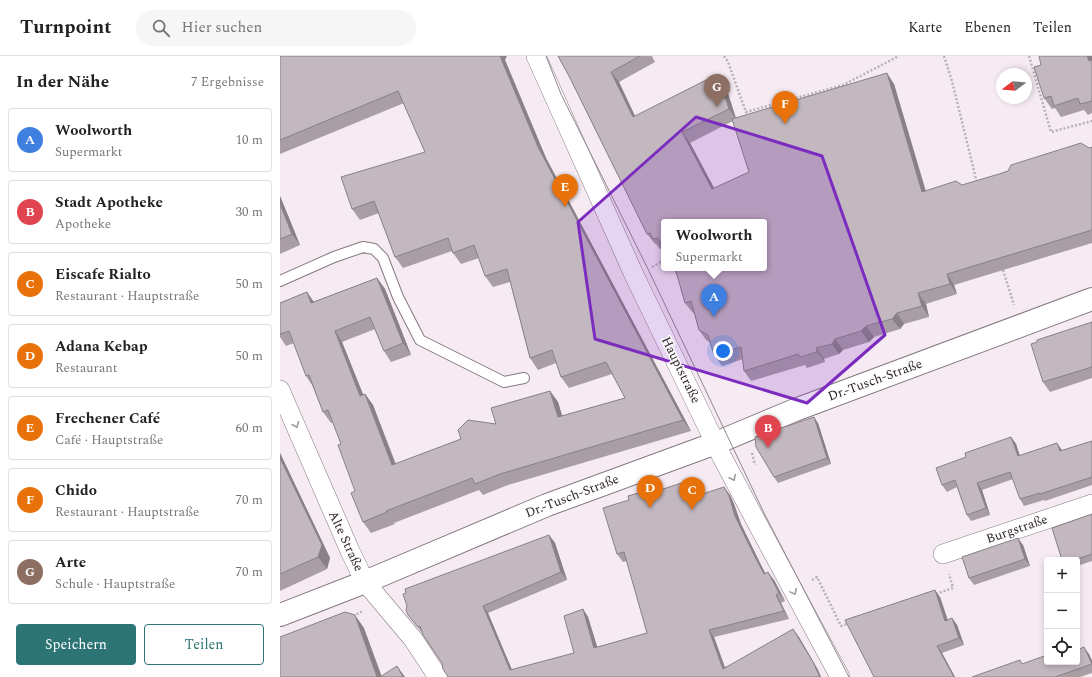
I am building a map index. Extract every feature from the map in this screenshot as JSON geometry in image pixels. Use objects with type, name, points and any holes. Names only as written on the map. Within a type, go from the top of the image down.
[{"type":"street","name":"Hauptstraße","points":[[536,56],[635,277],[716,443],[756,523],[840,677]]},
{"type":"street","name":"Dr.-Tusch-Straße","points":[[280,615],[365,582],[547,505],[716,443],[768,420],[1092,299]]},
{"type":"street","name":"Alte Straße","points":[[280,390],[365,582],[413,639],[438,677]]},
{"type":"street","name":"Burgstraße","points":[[943,554],[1092,504]]},
{"type":"lane","points":[[280,280],[363,246],[374,249],[384,258],[398,297],[420,340],[504,382],[524,378]]},
{"type":"path","points":[[724,56],[728,62],[748,119]]},
{"type":"path","points":[[746,112],[843,85],[899,56]]},
{"type":"path","points":[[944,56],[952,81],[978,185]]},
{"type":"path","points":[[1029,56],[1051,132],[1092,121]]},
{"type":"path","points":[[1003,270],[1020,326]]},
{"type":"path","points":[[931,596],[953,588],[943,554]]},
{"type":"path","points":[[807,583],[816,577],[841,626],[856,621]]},
{"type":"path","points":[[350,617],[383,602]]},
{"type":"highlighted area","points":[[696,117],[822,156],[885,335],[807,403],[595,339],[578,222]]},
{"type":"building","points":[[280,56],[500,56],[538,147],[683,420],[500,474],[475,484],[472,478],[386,511],[387,512],[363,522],[351,493],[355,491],[338,445],[341,444],[328,410],[323,412],[309,375],[306,376],[289,331],[280,334],[280,303],[307,292],[311,303],[377,278],[403,343],[384,351],[370,317],[335,331],[360,396],[365,394],[392,465],[461,439],[458,430],[468,420],[496,424],[491,408],[550,391],[558,417],[625,398],[606,362],[561,377],[552,350],[530,358],[507,269],[485,276],[474,245],[453,253],[448,238],[395,257],[374,201],[352,209],[341,177],[425,152],[398,91],[280,140]]},
{"type":"building","points":[[558,56],[640,56],[611,72],[633,117],[718,74],[729,109],[682,132],[712,189],[749,172],[732,119],[887,73],[922,192],[956,181],[962,185],[999,174],[1008,171],[1011,165],[1081,143],[1089,148],[1092,147],[1092,230],[947,274],[950,284],[918,293],[922,306],[897,313],[892,319],[866,326],[861,331],[835,339],[832,344],[816,348],[817,352],[800,357],[798,354],[744,371],[741,347],[714,355],[708,335],[699,330],[691,301],[685,303],[675,271],[767,271],[767,219],[661,219],[661,244],[658,238],[653,239],[650,233],[647,234]]},
{"type":"building","points":[[1039,56],[1087,56],[1089,61],[1092,60],[1092,101],[1080,104],[1078,98],[1054,106],[1051,96],[1044,98],[1034,67],[1041,65]]},
{"type":"building","points":[[280,204],[292,234],[280,239]]},
{"type":"building","points":[[1092,322],[1092,367],[1043,382],[1031,344],[1037,342],[1037,340]]},
{"type":"building","points":[[814,417],[827,458],[774,477],[756,447],[755,437]]},
{"type":"building","points":[[1011,437],[1018,456],[1057,443],[1060,451],[1092,441],[1092,477],[1020,499],[1010,472],[977,483],[986,508],[967,515],[955,480],[942,485],[936,468],[966,457],[965,453]]},
{"type":"building","points":[[280,458],[322,545],[318,557],[280,574]]},
{"type":"building","points":[[691,480],[696,496],[724,487],[729,496],[735,516],[754,555],[764,574],[768,572],[779,593],[776,595],[784,611],[709,630],[723,669],[793,629],[813,662],[820,677],[448,677],[443,669],[442,663],[423,635],[420,626],[418,627],[408,615],[403,594],[406,593],[405,589],[549,535],[561,572],[483,606],[510,670],[574,653],[564,616],[583,609],[594,648],[647,633],[624,552],[617,554],[603,508],[629,500],[628,496],[656,488],[657,491]]},
{"type":"building","points":[[1092,514],[1092,554],[1080,558],[1061,557],[1052,528]]},
{"type":"building","points":[[1018,538],[1025,559],[969,578],[962,557]]},
{"type":"building","points":[[935,590],[945,621],[952,618],[959,638],[937,646],[954,677],[874,677],[845,620]]},
{"type":"building","points":[[345,612],[355,615],[377,677],[280,677],[280,637]]},
{"type":"building","points":[[1084,647],[1092,664],[1055,677],[972,677],[1020,660],[1022,664],[1044,656],[1044,665],[1080,665],[1080,649]]},
{"type":"building","points":[[397,666],[403,677],[380,677]]},
{"type":"tram line","points":[[546,56],[561,94],[648,269],[764,513],[849,677]]},
{"type":"place","name":"Arte","points":[[717,107]]},
{"type":"place","name":"Chido","points":[[785,124]]},
{"type":"place","name":"Frechener Café","points":[[565,207]]},
{"type":"place","name":"Woolworth","points":[[714,317]]},
{"type":"place","name":"Stadt Apotheke","points":[[768,448]]},
{"type":"place","name":"Adana Kebap","points":[[650,508]]},
{"type":"place","name":"Eiscafe Rialto","points":[[692,510]]}]
